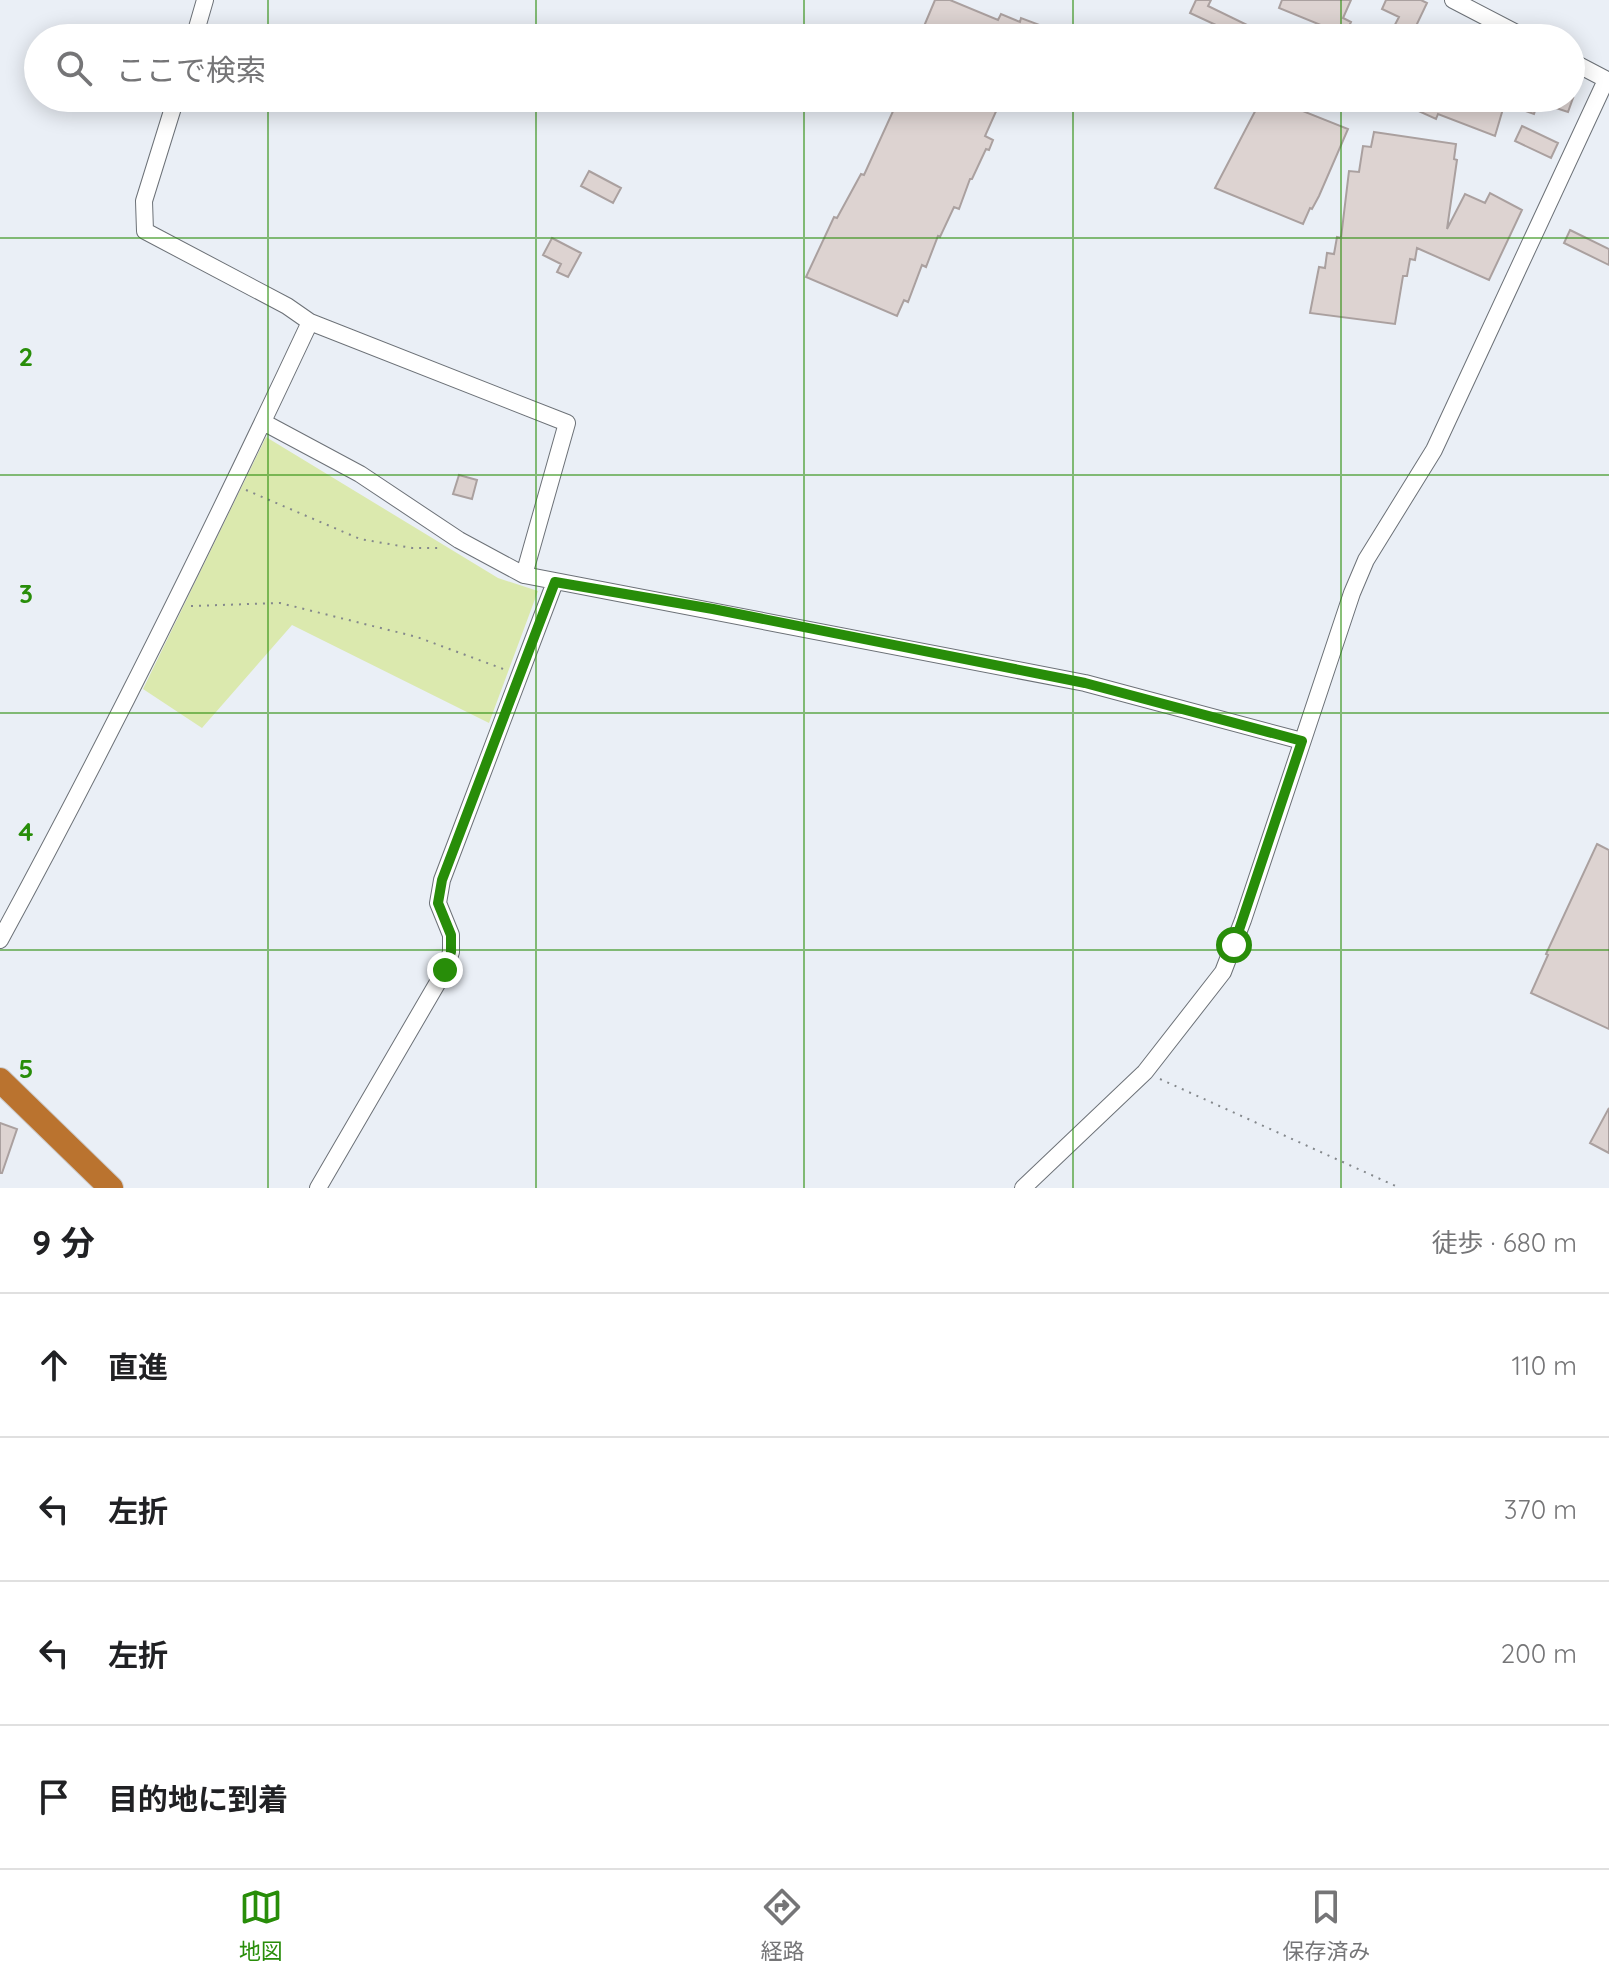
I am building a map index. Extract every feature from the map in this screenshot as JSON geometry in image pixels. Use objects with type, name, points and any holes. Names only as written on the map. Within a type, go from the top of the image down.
[{"type":"highway","points":[[0,1080],[111,1188]]},
{"type":"street","points":[[198,24],[205,0]]},
{"type":"street","points":[[1453,0],[1499,24]]},
{"type":"street","points":[[1023,1188],[1145,1072],[1223,972],[1352,593],[1366,560],[1434,450],[1608,80],[1585,68]]},
{"type":"street","points":[[172,112],[144,201],[145,231],[287,306],[310,322],[567,423],[524,575]]},
{"type":"street","points":[[0,940],[174,606],[310,322]]},
{"type":"street","points":[[263,422],[360,474],[459,540],[524,575],[1085,683],[1302,741]]},
{"type":"street","points":[[318,1188],[445,970],[451,952],[451,935],[438,903],[442,880],[555,582]]},
{"type":"path","points":[[234,485],[360,539],[412,548],[441,548]]},
{"type":"path","points":[[174,606],[280,603],[417,637],[520,675]]},
{"type":"path","points":[[1145,1072],[1400,1188]]},
{"type":"green space","points":[[266,437],[498,578],[538,591],[489,723],[292,625],[202,728],[143,689]]},
{"type":"building","points":[[935,0],[950,0],[998,20],[1001,14],[1020,22],[1021,18],[1037,24],[925,24]]},
{"type":"building","points":[[1196,0],[1211,0],[1208,6],[1245,24],[1214,24],[1190,13]]},
{"type":"building","points":[[1282,0],[1351,0],[1343,18],[1351,22],[1318,24],[1279,8]]},
{"type":"building","points":[[1386,0],[1421,0],[1427,3],[1417,24],[1395,24],[1399,17],[1382,9]]},
{"type":"building","points":[[893,112],[996,112],[985,136],[993,140],[989,150],[986,149],[959,209],[954,207],[926,267],[922,265],[908,302],[904,300],[897,316],[806,277],[834,217],[837,218],[861,174],[864,175]]},
{"type":"building","points":[[1255,112],[1305,112],[1348,129],[1319,196],[1303,224],[1215,188]]},
{"type":"building","points":[[1421,112],[1502,112],[1495,136],[1438,114],[1436,119]]},
{"type":"building","points":[[1522,126],[1558,143],[1551,158],[1515,141]]},
{"type":"building","points":[[1374,132],[1456,144],[1454,159],[1457,160],[1447,229],[1465,194],[1485,203],[1490,193],[1522,210],[1489,280],[1417,248],[1415,260],[1410,259],[1407,276],[1403,276],[1395,324],[1310,313],[1319,267],[1325,268],[1327,253],[1334,254],[1337,237],[1341,238],[1349,171],[1359,172],[1363,146],[1371,147]]},
{"type":"building","points":[[589,171],[621,188],[613,203],[581,186]]},
{"type":"building","points":[[1570,230],[1609,249],[1609,265],[1564,243]]},
{"type":"building","points":[[552,238],[581,253],[568,277],[557,272],[561,264],[543,255]]},
{"type":"building","points":[[459,475],[477,480],[472,499],[453,494]]},
{"type":"building","points":[[1597,844],[1609,850],[1609,1029],[1531,993]]},
{"type":"building","points":[[1609,1108],[1609,1153],[1590,1143]]},
{"type":"building","points":[[0,1123],[17,1129],[2,1173],[0,1173]]},
{"type":"route","points":[[445,970],[451,952],[451,935],[438,903],[442,880],[555,582],[713,609],[1085,683],[1302,741],[1234,945]]}]
